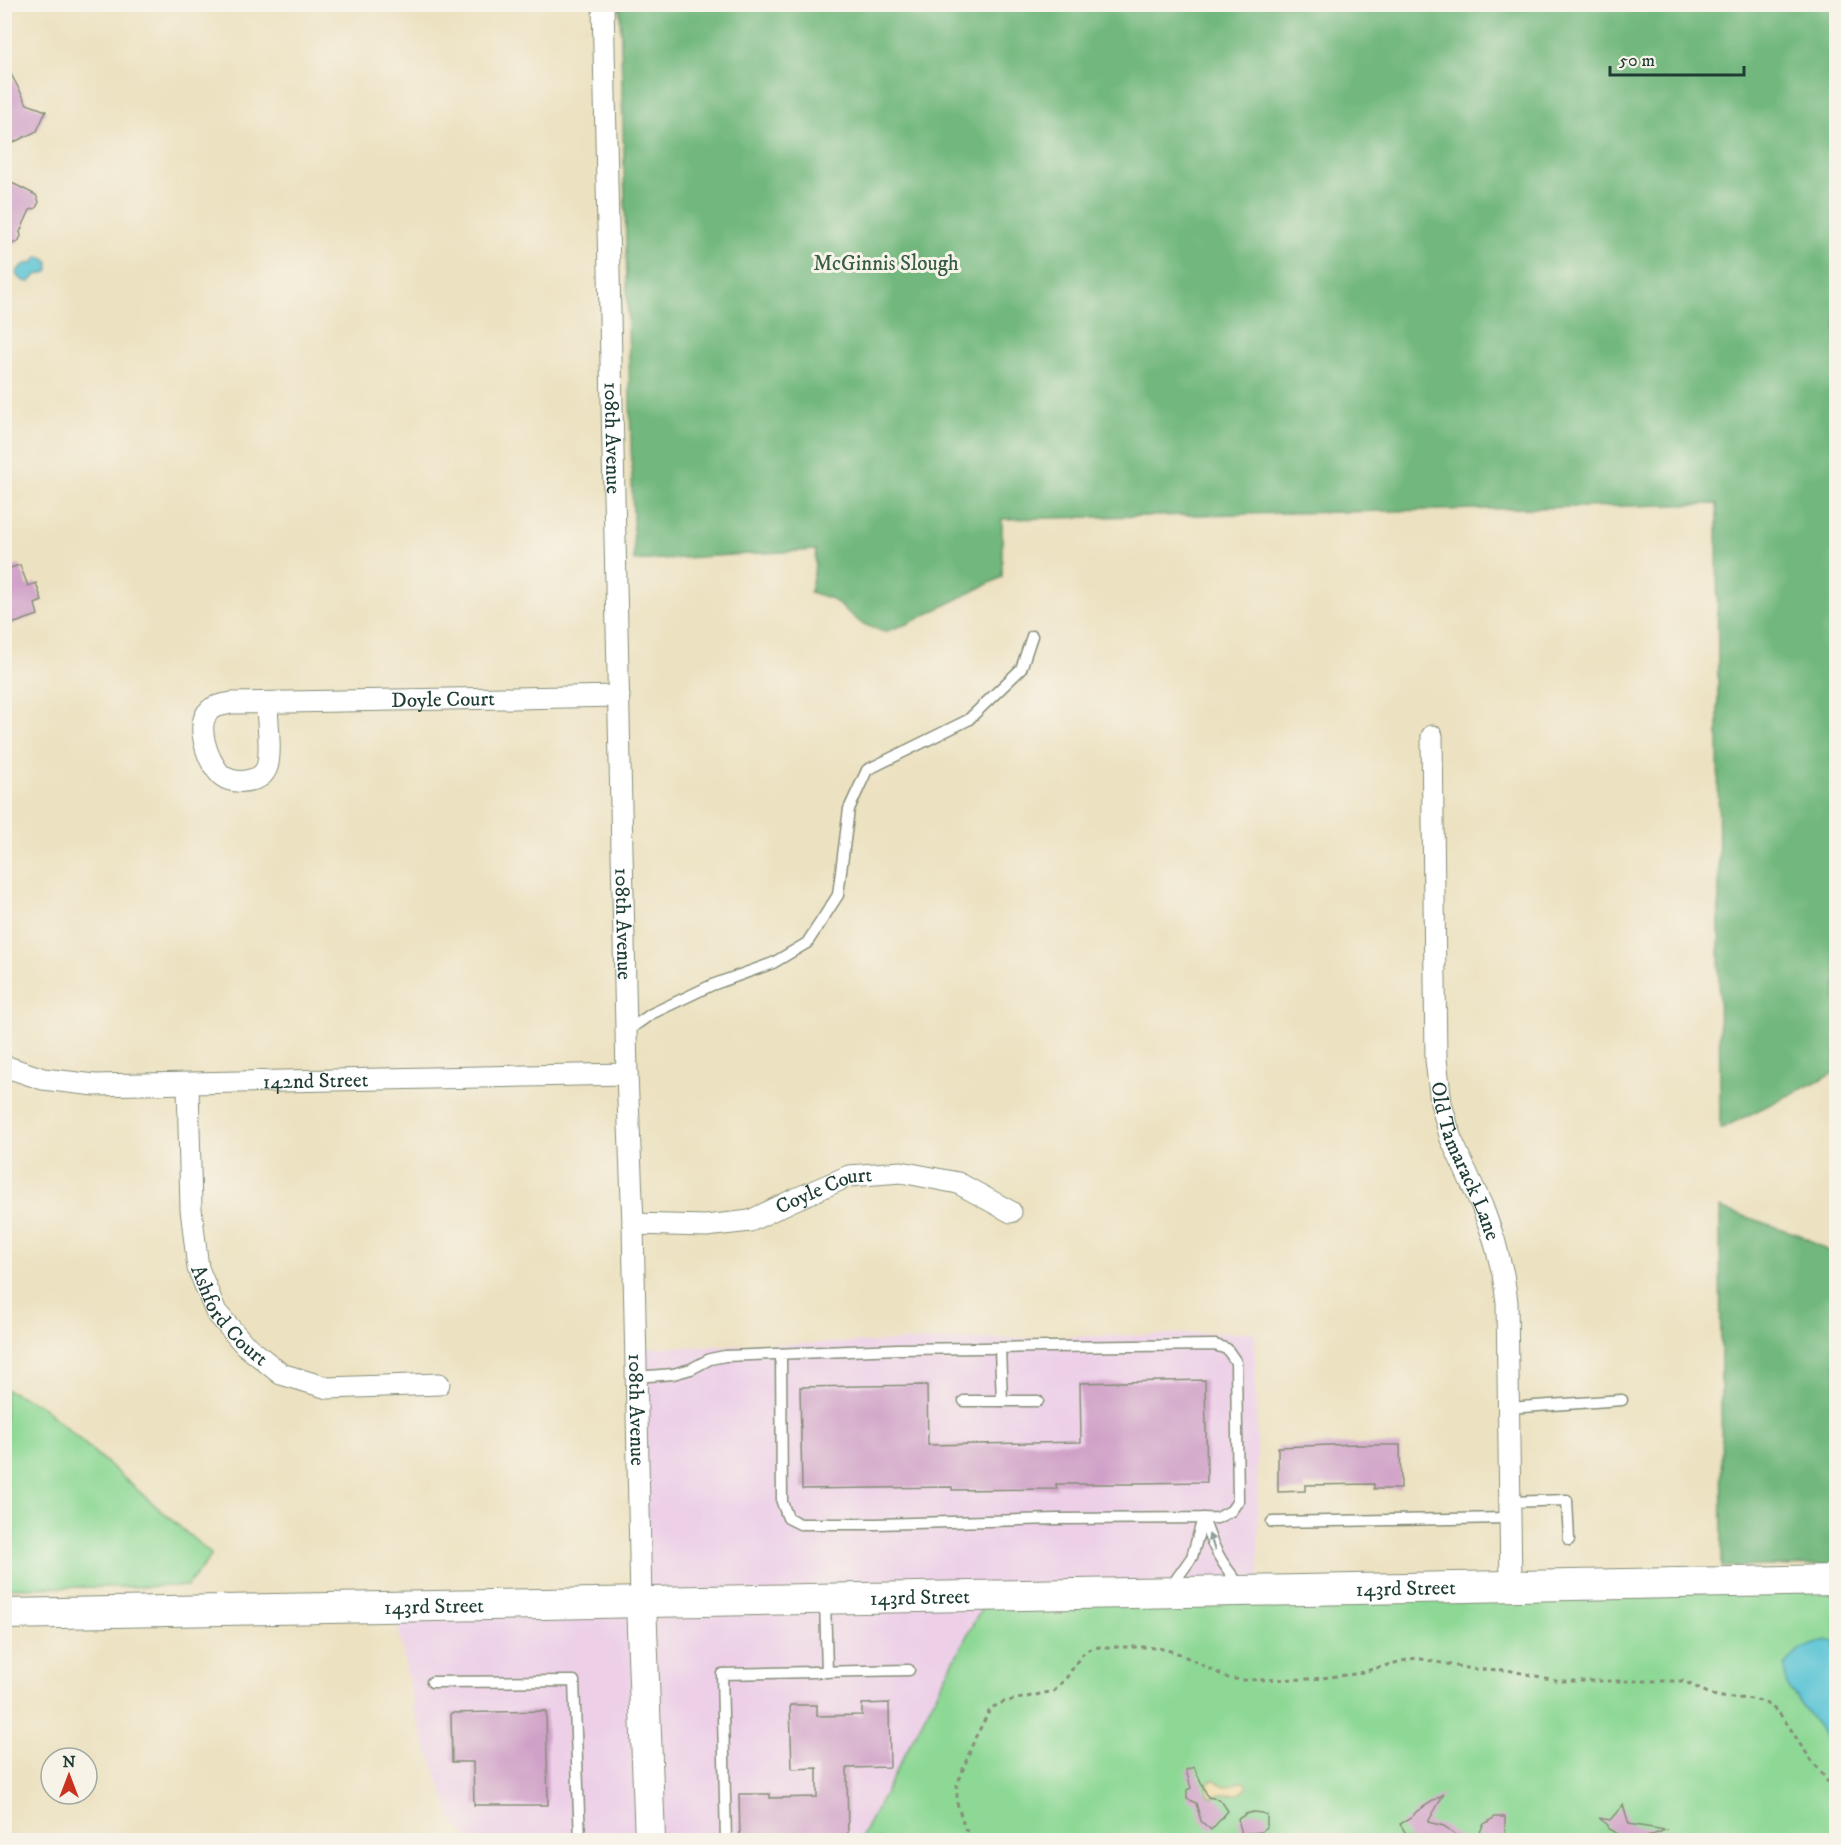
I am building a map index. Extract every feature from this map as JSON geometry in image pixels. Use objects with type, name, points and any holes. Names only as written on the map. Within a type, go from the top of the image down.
[{"type":"main road","name":"143rd Street","points":[[4,1614],[1836,1580]]},
{"type":"main road","name":"108th Avenue","points":[[641,1602],[650,1840]]},
{"type":"street","name":"108th Avenue","points":[[603,4],[641,1602]]},
{"type":"street","name":"Doyle Court","points":[[267,703],[619,696]]},
{"type":"street","name":"Old Tamarack Lane","points":[[1432,736],[1435,1041],[1438,1079],[1451,1139],[1482,1206],[1503,1274],[1507,1302],[1511,1585]]},
{"type":"street","name":"142nd Street","points":[[4,1066],[43,1079],[95,1085],[627,1074]]},
{"type":"street","name":"Ashford Court","points":[[188,1084],[190,1209],[198,1268],[216,1312],[244,1344],[281,1374],[328,1388],[439,1384]]},
{"type":"street","name":"Coyle Court","points":[[633,1224],[706,1226],[750,1221],[849,1176],[901,1172],[958,1184],[1011,1212]]},
{"type":"lane","points":[[626,1032],[651,1014],[712,985],[773,963],[807,943],[838,896],[849,810],[867,770],[968,720],[1020,669],[1032,636]]},
{"type":"lane","points":[[636,1377],[673,1374],[691,1369],[710,1359],[725,1356],[898,1349],[1215,1345],[1227,1349],[1236,1362],[1238,1501],[1231,1511],[1217,1518],[800,1524],[788,1518],[782,1502],[781,1354]]},
{"type":"lane","points":[[1000,1348],[1002,1401]]},
{"type":"lane","points":[[1509,1408],[1622,1400]]},
{"type":"lane","points":[[964,1401],[1038,1401]]},
{"type":"lane","points":[[1272,1522],[1510,1510],[1567,1500],[1569,1540]]},
{"type":"lane","points":[[1203,1518],[1213,1547],[1225,1568],[1244,1590]]},
{"type":"lane","points":[[1168,1592],[1192,1557],[1203,1518]]},
{"type":"lane","points":[[825,1599],[828,1672]]},
{"type":"lane","points":[[726,1840],[722,1674],[909,1670]]},
{"type":"lane","points":[[432,1682],[574,1682],[580,1840]]},
{"type":"path","points":[[983,1840],[972,1836],[965,1829],[957,1803],[957,1785],[975,1738],[991,1708],[1004,1702],[1054,1691],[1068,1677],[1080,1657],[1088,1650],[1099,1647],[1164,1649],[1228,1678],[1240,1680],[1313,1679],[1355,1674],[1416,1658],[1472,1669],[1507,1670],[1560,1681],[1683,1682],[1699,1687],[1714,1696],[1749,1699],[1762,1702],[1773,1709],[1792,1730],[1811,1760],[1836,1790]]},
{"type":"shaded area","points":[[1255,1332],[1259,1581],[645,1596],[641,1348]]},
{"type":"shaded area","points":[[985,1601],[860,1840],[656,1840],[647,1608]]},
{"type":"shaded area","points":[[634,1608],[644,1840],[470,1840],[453,1822],[413,1707],[396,1613]]},
{"type":"green space","name":"McGinnis Slough","points":[[620,5],[1836,5],[1836,1072],[1720,1129],[1717,504],[1002,519],[1002,577],[907,624],[884,632],[861,623],[832,599],[810,592],[816,550],[634,561]]},
{"type":"green space","points":[[1720,1208],[1800,1235],[1836,1256],[1836,1565],[1722,1567]]},
{"type":"green space","points":[[5,1389],[40,1405],[212,1555],[187,1586],[5,1588]]},
{"type":"green space","points":[[1836,1589],[1836,1840],[860,1840],[985,1601]]},
{"type":"sand","points":[[1216,1780],[1223,1786],[1243,1781],[1247,1784],[1241,1793],[1212,1797],[1208,1794],[1208,1783]]},
{"type":"water","points":[[37,257],[44,258],[49,263],[48,272],[36,275],[30,282],[21,279],[16,274],[20,268],[34,262]]},
{"type":"water","points":[[1827,1641],[1836,1641],[1836,1751],[1786,1684],[1785,1665],[1803,1649]]},
{"type":"building","points":[[4,61],[27,104],[46,111],[37,131],[4,147]]},
{"type":"building","points":[[4,179],[36,195],[39,202],[36,208],[30,210],[18,242],[12,244],[4,240]]},
{"type":"building","points":[[20,565],[28,586],[36,583],[42,601],[35,604],[38,615],[9,625],[4,612],[4,570]]},
{"type":"building","points":[[1205,1380],[1207,1482],[1056,1484],[1057,1489],[952,1490],[952,1487],[802,1489],[800,1387],[927,1385],[928,1445],[1081,1442],[1080,1383]]},
{"type":"building","points":[[1400,1445],[1401,1489],[1374,1489],[1374,1484],[1305,1485],[1305,1491],[1278,1492],[1278,1447]]},
{"type":"building","points":[[889,1703],[890,1767],[847,1768],[848,1840],[740,1840],[739,1794],[770,1794],[770,1798],[817,1797],[817,1768],[792,1769],[790,1705],[817,1705],[817,1716],[862,1715],[862,1704]]},
{"type":"building","points":[[546,1711],[548,1805],[474,1805],[473,1762],[452,1762],[451,1713]]},
{"type":"building","points":[[1194,1767],[1208,1797],[1218,1799],[1228,1811],[1211,1830],[1201,1821],[1196,1803],[1187,1799],[1187,1790],[1191,1788],[1186,1770]]},
{"type":"building","points":[[1444,1794],[1428,1822],[1444,1826],[1463,1840],[1410,1840],[1400,1824]]},
{"type":"building","points":[[1623,1805],[1629,1824],[1665,1830],[1640,1840],[1628,1840],[1608,1828],[1608,1825],[1599,1818],[1610,1820]]},
{"type":"building","points":[[1253,1812],[1267,1815],[1267,1827],[1261,1832],[1242,1834],[1238,1819]]},
{"type":"building","points":[[1495,1817],[1505,1817],[1505,1840],[1477,1840],[1483,1825]]}]
